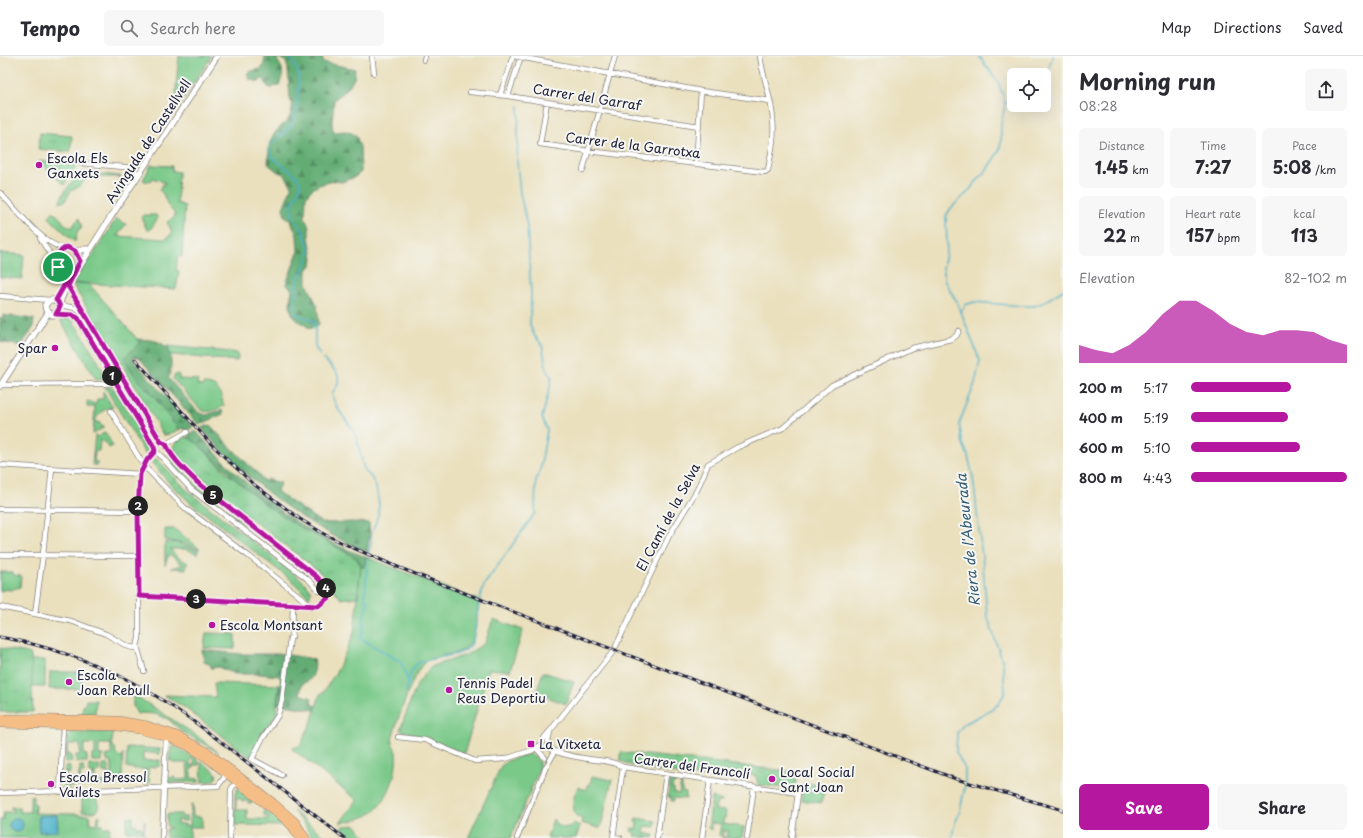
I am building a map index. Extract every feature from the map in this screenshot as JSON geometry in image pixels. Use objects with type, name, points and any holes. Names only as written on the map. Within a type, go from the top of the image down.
[{"type":"main road","points":[[0,718],[118,720],[146,725],[178,735],[207,751],[274,803],[296,822],[306,838]]},
{"type":"main road","points":[[0,724],[126,728],[166,737],[197,752],[224,772],[285,820],[292,827],[299,838]]},
{"type":"street","name":"Avinguda de Castellvell","points":[[56,302],[217,56]]},
{"type":"street","points":[[372,56],[374,73]]},
{"type":"street","points":[[500,95],[514,56],[701,91],[770,101],[760,56]]},
{"type":"street","points":[[583,170],[615,56]]},
{"type":"street","points":[[508,96],[521,57]]},
{"type":"street","points":[[696,164],[701,91]]},
{"type":"street","name":"Carrer del Garraf","points":[[470,92],[508,96],[699,126]]},
{"type":"street","name":"Carrer de la Garrotxa","points":[[547,102],[540,144],[765,172],[768,170],[774,141],[774,119],[770,101]]},
{"type":"street","points":[[81,164],[134,168],[138,175]]},
{"type":"street","points":[[0,194],[30,225],[53,245],[64,248],[67,247],[75,251],[80,259]]},
{"type":"street","name":"Avinguda de Castellvell","points":[[69,282],[80,264],[80,259],[110,218]]},
{"type":"street","points":[[30,225],[42,240],[69,282],[85,315],[161,442],[167,447],[181,467],[197,482],[316,576],[330,591],[330,596],[321,596]]},
{"type":"street","points":[[58,267],[58,255],[64,248]]},
{"type":"street","points":[[75,251],[87,249]]},
{"type":"street","points":[[0,296],[56,302],[75,308],[85,315]]},
{"type":"street","points":[[35,299],[52,315],[72,315],[78,318],[155,449],[174,472],[191,489],[309,580],[321,596]]},
{"type":"street","points":[[0,385],[47,310],[46,303],[56,302]]},
{"type":"street","points":[[56,302],[60,310],[56,314]]},
{"type":"street","name":"El Camí de la Selva","points":[[616,646],[669,536],[697,490],[708,464],[738,447],[783,428],[832,385],[912,348],[951,339],[956,336],[959,331]]},
{"type":"street","points":[[0,385],[101,384],[116,382]]},
{"type":"street","points":[[111,411],[144,466],[186,509],[250,557],[309,605]]},
{"type":"street","points":[[160,455],[165,453],[167,447],[187,432]]},
{"type":"street","points":[[144,671],[137,646],[139,639],[138,511],[140,474],[147,460],[155,449],[156,444],[161,442]]},
{"type":"street","points":[[0,465],[140,474]]},
{"type":"street","points":[[35,614],[52,468]]},
{"type":"street","points":[[0,509],[138,511]]},
{"type":"street","points":[[0,555],[43,554],[138,556]]},
{"type":"street","points":[[139,596],[318,606],[322,588],[327,588]]},
{"type":"street","points":[[282,776],[252,759],[261,741],[278,715],[282,700],[290,638],[292,636],[293,604]]},
{"type":"street","points":[[0,607],[71,620],[106,634],[127,646],[133,648],[137,646]]},
{"type":"street","points":[[398,737],[425,740],[475,761],[505,759],[538,748],[544,738],[612,653]]},
{"type":"street","points":[[60,792],[63,726]]},
{"type":"street","points":[[517,838],[545,769],[552,756],[548,742],[550,731]]},
{"type":"street","points":[[162,838],[166,737]]},
{"type":"street","points":[[538,748],[545,758],[545,769]]},
{"type":"street","name":"Carrer del Francolí","points":[[538,748],[550,748],[561,753],[587,759],[617,763],[623,768],[798,793],[792,838]]},
{"type":"street","name":"Carrer del Francolí","points":[[545,758],[561,753]]},
{"type":"street","points":[[620,838],[613,838],[623,768]]},
{"type":"street","points":[[0,793],[218,786],[224,778],[224,772]]},
{"type":"street","points":[[657,838],[666,774]]},
{"type":"street","points":[[702,838],[710,780]]},
{"type":"street","points":[[230,838],[231,790],[233,786],[238,783]]},
{"type":"street","points":[[747,838],[754,786]]},
{"type":"green space","points":[[179,56],[212,56],[179,105],[176,93],[176,81]]},
{"type":"green space","points":[[265,56],[322,56],[323,62],[355,69],[354,79],[345,91],[334,100],[332,122],[333,132],[346,131],[356,135],[360,147],[361,172],[355,177],[342,182],[333,181],[319,185],[311,190],[306,197],[305,218],[309,227],[309,237],[313,258],[312,264],[307,270],[307,284],[317,305],[319,324],[309,329],[293,316],[290,301],[292,290],[286,284],[298,252],[295,230],[290,220],[285,216],[283,208],[292,186],[284,174],[278,172],[268,164],[270,141],[277,130],[287,121],[291,114],[292,103],[290,102],[288,69],[286,62],[278,57],[277,60],[282,69],[282,77],[279,85],[271,88],[268,87],[264,79],[259,82],[249,79],[247,74],[254,70],[261,69]]},
{"type":"green space","points":[[40,133],[72,136],[70,152],[38,149]]},
{"type":"green space","points":[[39,161],[78,164],[64,185]]},
{"type":"green space","points":[[151,165],[172,166],[172,171],[179,172],[177,203],[185,206],[182,257],[178,256],[176,270],[179,271],[176,289],[81,283],[75,284],[74,281],[116,219],[126,224],[117,236],[165,239],[170,236],[172,232],[167,222],[174,218],[175,214],[168,206],[163,194],[159,190],[165,182],[153,178],[151,181],[149,180],[147,182],[143,180]]},
{"type":"green space","points":[[83,172],[120,176],[122,179],[118,186],[120,177],[93,177],[89,175],[80,186],[71,191],[65,201],[60,203],[60,200],[68,186]]},
{"type":"green space","points":[[53,211],[63,221],[62,222],[71,228],[79,218],[82,227],[78,230],[75,242],[49,218]]},
{"type":"green space","points":[[143,215],[156,215],[158,218],[150,230],[147,230],[141,217]]},
{"type":"green space","points":[[0,253],[24,255],[22,279],[0,277]]},
{"type":"green space","points":[[77,283],[89,284],[140,342],[124,359],[140,383],[150,392],[179,430],[163,435],[140,394],[73,285]]},
{"type":"green space","points":[[3,315],[34,319],[33,328],[21,346],[0,342],[0,318],[3,318]]},
{"type":"green space","points":[[83,317],[123,385],[120,387],[80,319]]},
{"type":"green space","points":[[69,319],[73,321],[92,350],[105,378],[96,379],[60,320]]},
{"type":"green space","points":[[136,339],[155,341],[164,345],[168,349],[171,362],[168,378],[199,413],[206,415],[222,410],[223,414],[199,425],[141,360],[142,359],[134,356],[133,359],[135,362],[193,427],[186,431],[182,428],[179,430],[150,392],[140,383],[124,359],[140,342]]},
{"type":"green space","points":[[167,346],[232,352],[237,353],[238,359],[236,361],[170,355]]},
{"type":"green space","points":[[177,374],[179,375],[179,379],[198,380],[197,385],[203,386],[203,384],[208,384],[216,387],[220,393],[224,406],[210,411],[201,410],[173,379]]},
{"type":"green space","points":[[105,387],[112,387],[116,392],[149,446],[145,454]]},
{"type":"green space","points":[[126,389],[155,439],[153,439],[123,390]]},
{"type":"green space","points":[[103,391],[113,408],[102,411],[95,420],[97,423],[99,422],[102,427],[105,427],[93,434],[95,407],[87,407],[87,401],[96,404],[97,399],[103,399]]},
{"type":"green space","points":[[210,425],[257,472],[262,479],[265,481],[269,479],[276,482],[281,482],[277,490],[279,493],[322,523],[369,523],[370,533],[367,552],[320,528],[277,499],[257,483],[237,466],[201,428]]},
{"type":"green space","points":[[196,431],[233,470],[273,505],[318,535],[341,547],[366,557],[364,567],[361,566],[356,558],[296,525],[243,486],[197,443],[187,437],[189,434]]},
{"type":"green space","points":[[105,432],[113,446],[109,448],[106,443],[100,440],[99,451],[95,451],[94,462],[97,462],[97,465],[92,465],[95,435],[98,437]]},
{"type":"green space","points":[[187,437],[197,443],[226,472],[264,503],[296,525],[356,558],[361,566],[357,597],[341,599],[322,574],[235,506],[180,458],[173,448],[178,441]]},
{"type":"green space","points":[[157,459],[187,490],[303,581],[311,591],[310,596],[308,597],[290,579],[191,503],[171,485],[152,463]]},
{"type":"green space","points":[[171,459],[198,486],[245,524],[244,525],[193,486],[169,462]]},
{"type":"green space","points":[[165,529],[174,529],[199,548],[199,550],[184,543],[165,540]]},
{"type":"green space","points":[[165,542],[179,543],[198,551],[197,554],[186,549],[170,549],[177,557],[188,563],[186,565],[186,569],[171,568],[183,565],[169,554],[165,565]]},
{"type":"green space","points":[[366,557],[480,601],[475,633],[471,642],[466,648],[461,651],[428,660],[423,664],[415,677],[395,727],[392,742],[396,752],[394,777],[388,793],[383,801],[372,813],[365,817],[340,823],[357,800],[291,748],[300,746],[311,723],[320,694],[323,693],[339,667],[354,633],[361,566],[364,567]]},
{"type":"green space","points":[[12,571],[14,575],[21,576],[20,587],[12,590],[8,589],[0,591],[0,572]]},
{"type":"green space","name":"Tennis Padel Reus Deportiu","points":[[493,619],[523,630],[510,671],[489,669],[464,754],[439,743],[400,730],[418,683],[428,670],[433,666],[466,655],[485,643]]},
{"type":"green space","points":[[206,633],[235,634],[235,649],[204,648]]},
{"type":"green space","points":[[0,648],[29,653],[31,655],[33,712],[0,712]]},
{"type":"green space","points":[[202,650],[240,654],[283,654],[314,659],[315,668],[313,674],[308,681],[302,684],[300,694],[312,698],[311,704],[316,706],[315,710],[277,704],[281,679],[279,676],[235,674],[218,667],[211,668],[211,665],[204,662]]},
{"type":"green space","points":[[31,660],[45,660],[45,687],[32,687]]},
{"type":"green space","points":[[50,672],[82,672],[82,689],[49,689]]},
{"type":"green space","points":[[543,672],[574,682],[566,704],[536,693]]},
{"type":"green space","points":[[214,683],[279,685],[277,713],[268,728],[261,732],[261,739],[251,758],[185,708],[164,695],[216,697]]},
{"type":"green space","points":[[133,694],[196,735],[219,753],[183,732],[168,719],[155,714],[137,714],[133,706]]},
{"type":"green space","points":[[86,700],[96,700],[95,714],[82,714],[83,706],[85,705]]},
{"type":"green space","points":[[70,732],[113,732],[112,743],[116,749],[115,752],[120,757],[123,754],[122,784],[112,785],[112,764],[111,762],[107,761],[106,755],[111,755],[111,744],[99,744],[99,755],[103,755],[102,761],[92,761],[92,755],[95,755],[95,744],[84,744],[84,755],[87,755],[87,762],[76,762],[76,755],[80,755],[80,744],[68,744],[67,755],[71,755],[72,762],[65,762],[67,737]]},
{"type":"green space","points":[[127,747],[160,749],[160,754],[143,752],[143,761],[160,760],[160,766],[148,768],[150,783],[143,784],[145,769],[126,767]]},
{"type":"green space","points":[[171,747],[176,747],[199,760],[199,765],[194,765],[194,760],[190,759],[190,765],[194,766],[194,768],[191,768],[191,778],[199,779],[199,782],[168,783],[168,778],[175,777],[175,780],[188,779],[187,763],[173,763],[172,761],[169,761]]},
{"type":"green space","points":[[621,752],[797,772],[795,789],[758,785],[756,776],[709,771],[707,777],[649,770],[620,760]]},
{"type":"green space","points":[[528,754],[537,757],[539,770],[511,838],[468,838],[501,766],[507,761]]},
{"type":"green space","points":[[201,761],[216,773],[217,776],[214,780],[210,782],[202,782]]},
{"type":"green space","points":[[89,765],[99,765],[99,772],[95,773],[95,782],[107,782],[108,773],[103,772],[102,765],[108,765],[109,767],[108,785],[64,787],[65,766],[70,766],[70,773],[66,773],[66,783],[78,783],[80,766],[83,766],[84,773],[80,773],[81,783],[93,783],[93,773],[89,773]]},
{"type":"green space","points":[[592,776],[612,780],[601,827],[599,828],[581,823],[582,819],[576,816],[573,805],[578,787],[586,790],[587,785],[590,785]]},
{"type":"green space","points":[[670,781],[676,781],[676,783],[673,784],[672,789],[674,789],[674,793],[679,794],[682,782],[682,792],[686,793],[686,799],[674,798],[674,801],[671,801],[671,797],[668,797]]},
{"type":"green space","points":[[804,783],[826,786],[821,803],[801,800]]},
{"type":"green space","points":[[238,788],[253,801],[252,803],[248,803],[248,801],[242,801],[242,799],[236,799],[236,810],[247,810],[247,819],[268,819],[268,816],[264,816],[264,809],[280,822],[290,833],[282,826],[235,825],[235,794]]},
{"type":"green space","points":[[82,794],[99,794],[99,798],[97,798],[97,803],[99,803],[97,812],[82,812]]},
{"type":"green space","points":[[30,796],[33,796],[33,803],[36,804],[34,813],[90,815],[90,823],[97,824],[98,816],[100,815],[99,825],[110,827],[109,837],[125,838],[0,838],[0,820],[3,820],[4,812],[13,812],[14,809],[11,809],[11,807],[19,807],[19,812],[30,812]]},
{"type":"green space","points":[[712,797],[722,801],[717,802],[715,810],[726,811],[723,824],[744,827],[742,838],[722,838],[722,836],[727,837],[728,831],[723,830],[723,832],[725,832],[721,836],[719,835],[721,824],[711,823],[711,830],[708,828]]},
{"type":"green space","points":[[191,805],[193,816],[202,817],[202,827],[190,827],[190,838],[166,838],[166,830],[171,828],[167,827],[167,814],[181,814],[182,817],[187,817],[187,821],[177,820],[177,824],[185,824],[185,826],[190,825]]},
{"type":"green space","points":[[293,811],[327,838],[312,838],[305,825]]},
{"type":"green space","points":[[127,817],[133,817],[133,825],[136,824],[137,827],[142,827],[144,832],[126,831]]},
{"type":"green space","points":[[636,818],[656,821],[655,827],[645,826],[644,833],[654,835],[653,838],[634,836],[635,833],[631,831],[632,828],[636,829]]},
{"type":"green space","points":[[553,819],[557,825],[564,828],[571,826],[573,823],[580,826],[576,838],[547,838]]},
{"type":"green space","points":[[356,825],[368,838],[353,838],[341,828],[343,826]]},
{"type":"water","points":[[57,815],[58,831],[39,832],[38,816]]},
{"type":"water","points":[[13,818],[19,818],[23,822],[23,828],[19,832],[13,832],[9,828],[9,822]]},
{"type":"waterway","points":[[289,56],[298,72],[299,77],[296,114],[287,131],[273,142],[268,149],[275,159],[294,174],[300,184],[299,190],[291,206],[291,212],[305,236],[309,255],[298,278],[296,286],[295,313],[310,319],[315,323],[315,347],[320,355]]},
{"type":"waterway","name":"Riera de l'Abeurada","points":[[952,838],[954,826],[960,811],[965,786],[965,769],[956,752],[957,733],[964,724],[998,705],[1005,692],[1003,663],[987,615],[973,477],[968,456],[963,444],[959,424],[975,383],[980,361],[958,304],[944,280],[943,269],[947,248],[946,216],[951,208],[966,194],[988,168],[999,151],[1001,142],[1001,125],[1005,105],[1003,95],[998,82],[979,56]]},
{"type":"waterway","points":[[1049,68],[1053,56]]},
{"type":"waterway","points":[[406,691],[412,670],[419,662],[458,654],[466,650],[471,645],[484,585],[535,513],[536,480],[540,471],[547,430],[542,418],[552,378],[547,371],[542,345],[534,335],[530,325],[531,294],[527,226],[520,193],[517,162],[519,106]]},
{"type":"waterway","points":[[961,313],[965,305],[974,302],[1035,306],[1063,290]]},
{"type":"waterway","points":[[323,359],[335,370],[337,374],[338,383],[332,393],[333,399],[355,434],[364,470],[372,478],[376,487],[379,504],[378,515],[371,537],[369,552]]},
{"type":"waterway","points":[[368,558],[365,595],[365,598],[368,601],[364,616],[363,632],[360,638],[401,662],[408,681]]},
{"type":"railway","points":[[135,359],[211,444],[252,483],[300,519],[324,534],[400,568],[498,606],[956,779],[1063,810]]},
{"type":"railway","points":[[0,637],[33,644],[80,659],[141,687],[198,725],[344,838]]},
{"type":"place","name":"Escola Els Ganxets","points":[[39,165]]},
{"type":"place","name":"Spar","points":[[55,348]]},
{"type":"place","name":"Escola Montsant","points":[[212,625]]},
{"type":"place","name":"Escola Joan Rebull","points":[[69,682]]},
{"type":"place","name":"Tennis Padel Reus Deportiu","points":[[449,690]]},
{"type":"place","name":"La Vitxeta","points":[[531,744]]},
{"type":"place","name":"Local Social Sant Joan","points":[[772,779]]},
{"type":"place","name":"Escola Bressol Vailets","points":[[51,784]]},
{"type":"route","points":[[67,247],[75,251],[80,259],[80,264],[68,286],[156,434],[161,442],[166,444],[167,449],[181,467],[197,482],[316,576],[330,591],[329,598],[318,606],[139,596],[138,511],[140,474],[147,460],[155,450],[78,318],[72,315],[56,314],[60,310],[60,305],[56,300],[68,279],[58,267],[57,260],[60,251],[67,247]]}]
